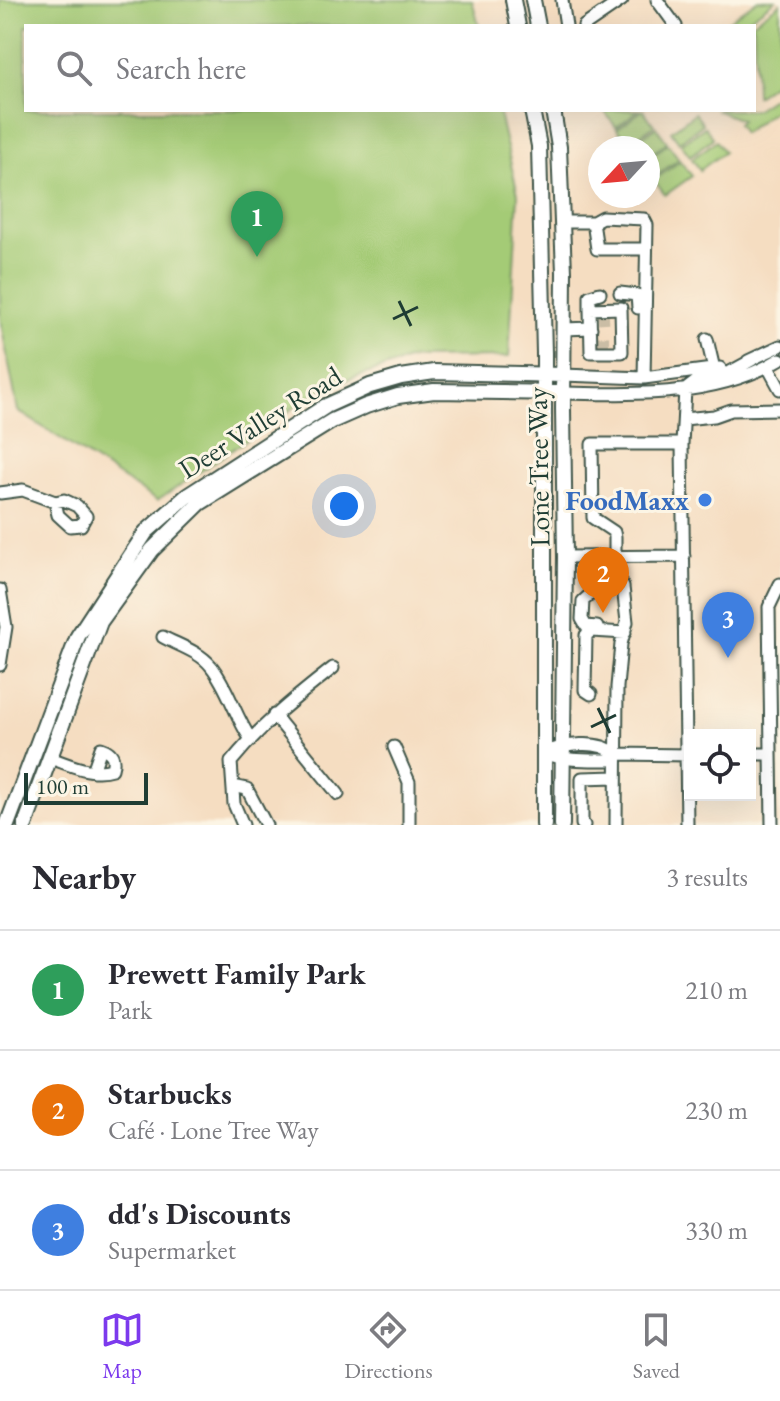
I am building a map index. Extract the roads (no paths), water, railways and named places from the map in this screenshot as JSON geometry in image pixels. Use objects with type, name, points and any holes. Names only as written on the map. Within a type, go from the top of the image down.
[{"type":"main road","points":[[513,0],[518,24]]},
{"type":"main road","points":[[533,0],[538,24]]},
{"type":"main road","name":"Lone Tree Way","points":[[532,112],[539,146],[544,374],[544,825]]},
{"type":"main road","name":"Lone Tree Way","points":[[553,112],[559,147],[563,222],[565,557],[562,825]]},
{"type":"main road","name":"Deer Valley Road","points":[[7,825],[78,636],[146,532],[187,496],[326,406],[370,386],[434,372],[563,375]]},
{"type":"main road","name":"Deer Valley Road","points":[[25,825],[100,622],[152,550],[200,503],[332,421],[398,396],[434,391],[563,393]]},
{"type":"street","points":[[562,0],[566,24]]},
{"type":"street","points":[[587,24],[622,0]]},
{"type":"street","points":[[657,0],[675,24]]},
{"type":"street","points":[[563,222],[593,222],[602,217],[644,219],[647,225],[641,332]]},
{"type":"street","points":[[593,222],[597,249],[645,249]]},
{"type":"street","points":[[564,329],[592,318],[621,308],[616,317],[622,352],[591,352],[595,342],[592,318],[590,296],[600,293]]},
{"type":"street","points":[[620,293],[637,295],[644,378]]},
{"type":"street","points":[[618,338],[641,332]]},
{"type":"street","points":[[707,339],[714,369]]},
{"type":"street","name":"Deer Valley Road","points":[[563,375],[644,378],[714,369],[752,360],[780,346]]},
{"type":"street","name":"Deer Valley Road","points":[[563,393],[685,390],[710,386],[768,367],[780,359]]},
{"type":"street","points":[[687,729],[682,444],[685,390],[698,380],[730,372],[752,360]]},
{"type":"street","points":[[768,367],[780,389]]},
{"type":"street","points":[[684,419],[714,416],[731,410],[780,409]]},
{"type":"street","points":[[616,825],[617,677],[626,630],[626,601],[615,570],[614,532],[593,518],[592,444],[682,444]]},
{"type":"street","points":[[0,493],[23,490],[55,502]]},
{"type":"street","points":[[565,557],[684,556]]},
{"type":"street","points":[[772,825],[769,607],[780,584]]},
{"type":"street","points":[[0,590],[6,627],[0,665]]},
{"type":"street","points":[[593,592],[582,604],[582,619],[586,626],[626,630]]},
{"type":"street","points":[[591,694],[585,690],[586,635],[592,631],[626,630]]},
{"type":"street","points":[[163,637],[212,666],[239,723],[250,738]]},
{"type":"street","points":[[243,825],[234,804],[231,762],[274,715],[333,668]]},
{"type":"street","points":[[274,715],[338,794]]},
{"type":"street","points":[[394,747],[409,782],[409,825]]},
{"type":"street","points":[[50,758],[93,771],[112,769],[114,758],[111,753],[101,748],[93,771]]},
{"type":"street","points":[[544,753],[563,752],[609,760],[616,754],[684,755]]},
{"type":"street","points":[[756,754],[771,754]]},
{"type":"street","points":[[584,825],[582,778],[616,777]]},
{"type":"street","points":[[233,786],[247,789],[266,825]]},
{"type":"street","points":[[687,801],[687,825]]},
{"type":"tunnel","points":[[598,318],[612,317]]},
{"type":"tunnel","points":[[598,342],[612,342]]},
{"type":"place","name":"Prewett Family Park","points":[[257,257]]},
{"type":"place","name":"FoodMaxx","points":[[705,500]]},
{"type":"place","name":"Starbucks","points":[[603,613]]},
{"type":"place","name":"dd's Discounts","points":[[728,658]]}]
